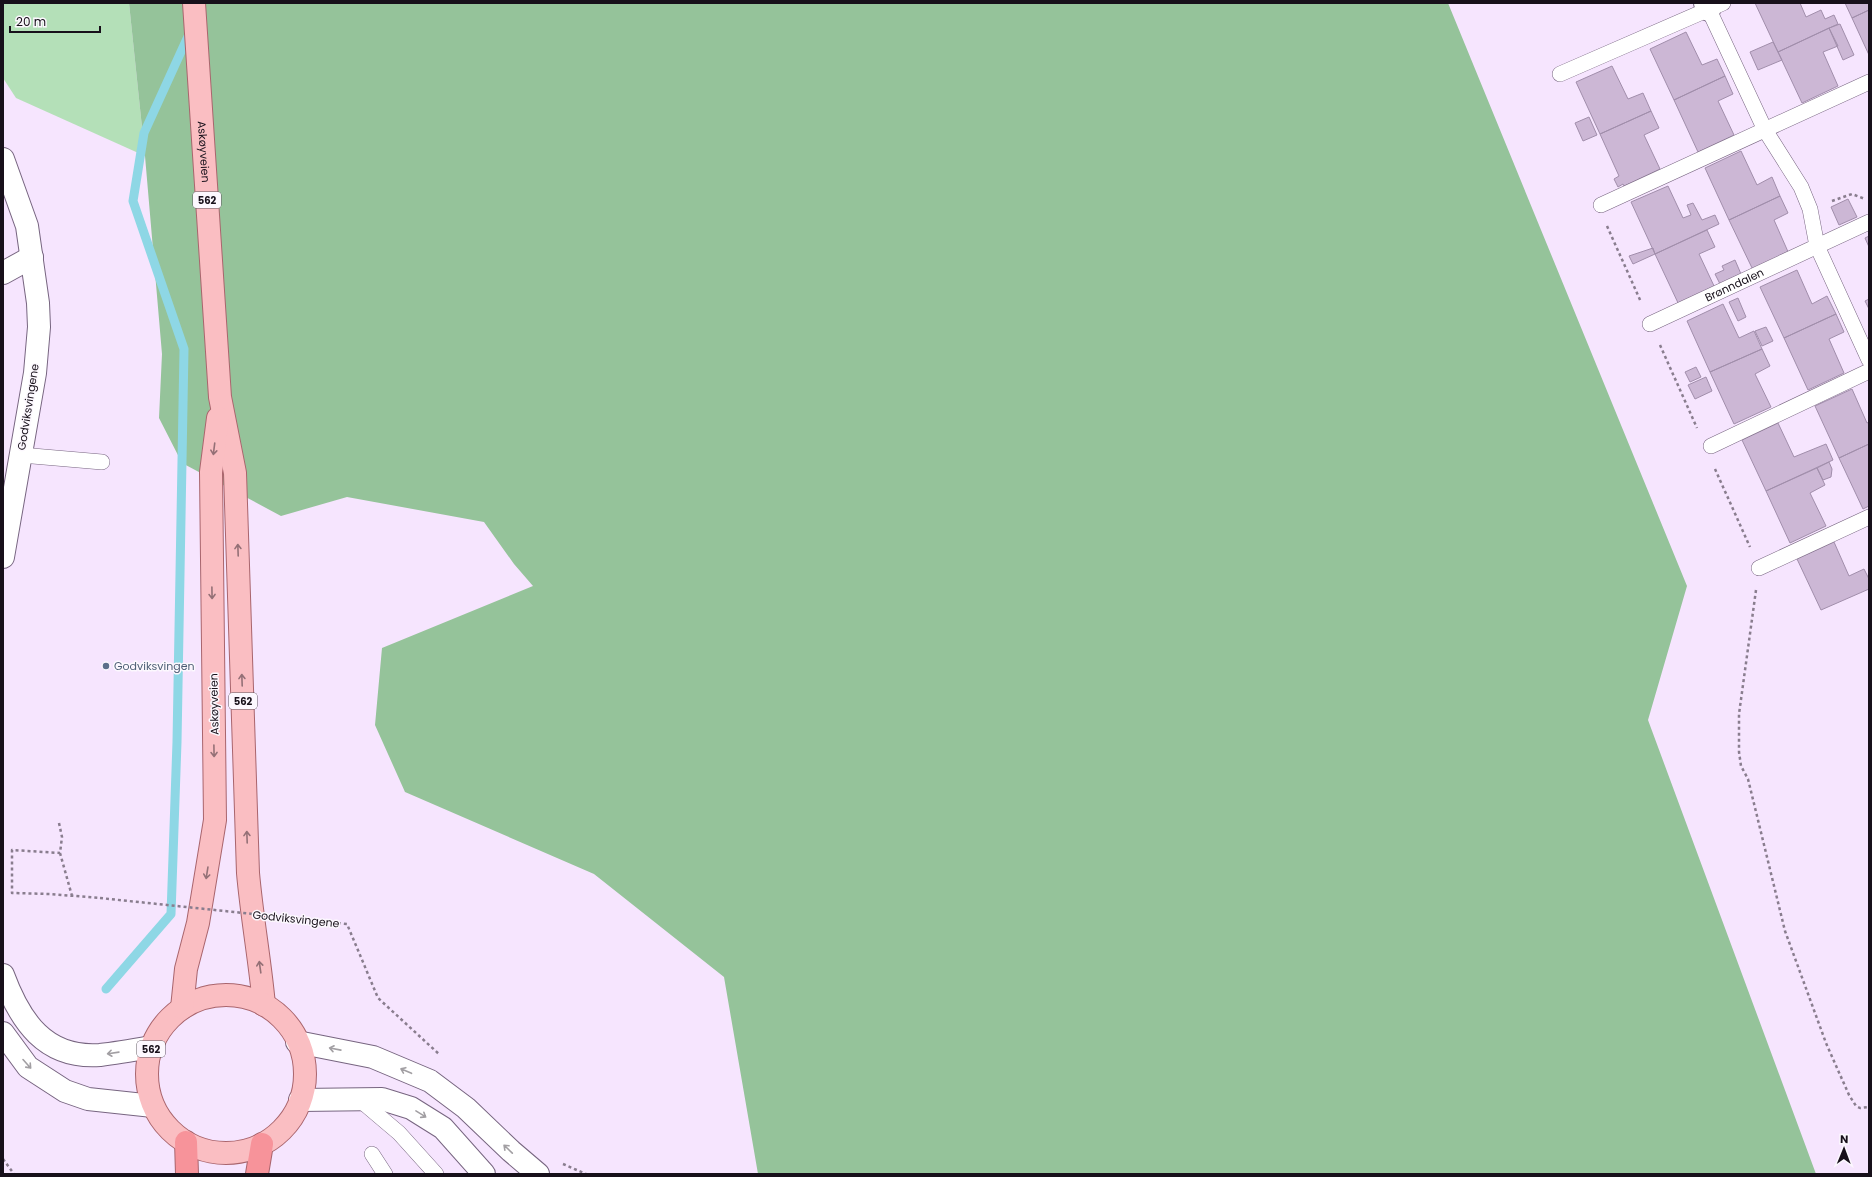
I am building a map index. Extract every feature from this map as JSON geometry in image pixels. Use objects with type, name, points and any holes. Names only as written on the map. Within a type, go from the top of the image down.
[{"type":"highway","points":[[186,1142],[187,1174]]},
{"type":"highway","points":[[257,1174],[262,1144]]},
{"type":"main road","name":"Askøyveien","points":[[194,3],[220,397],[235,473],[248,873],[253,925],[264,1005]]},
{"type":"main road","name":"Godviksvingene","points":[[3,159],[27,226],[38,303],[39,327],[35,373],[3,557]]},
{"type":"main road","points":[[3,273],[32,257]]},
{"type":"main road","name":"Askøyveien","points":[[182,1008],[186,969],[198,923],[215,820],[211,472],[220,397]]},
{"type":"main road","points":[[3,974],[29,1027],[47,1043],[68,1052],[98,1055],[152,1047]]},
{"type":"main road","name":"562","points":[[214,996],[231,996],[248,999],[264,1005],[285,1023],[298,1042],[302,1056],[304,1086],[300,1100],[291,1118],[278,1133],[262,1144],[243,1151],[224,1153],[204,1150],[186,1142],[172,1132],[161,1120],[153,1106],[146,1077],[152,1047],[159,1032],[169,1019],[182,1008],[197,1001],[214,996]]},
{"type":"main road","points":[[3,1033],[28,1067],[65,1091],[88,1099],[153,1106]]},
{"type":"main road","points":[[298,1042],[373,1057],[430,1081],[466,1108],[511,1152],[538,1174]]},
{"type":"main road","points":[[300,1100],[382,1100],[411,1108],[443,1128],[484,1174]]},
{"type":"lane","points":[[1560,74],[1712,5],[1765,130],[1801,187],[1810,209],[1817,246],[1869,360]]},
{"type":"lane","points":[[1601,206],[1869,82]]},
{"type":"lane","name":"Brønndalen","points":[[1650,324],[1869,222]]},
{"type":"lane","points":[[1711,446],[1869,371]]},
{"type":"lane","points":[[21,455],[102,462]]},
{"type":"lane","points":[[1760,568],[1869,517]]},
{"type":"lane","points":[[360,1100],[400,1133],[436,1174]]},
{"type":"lane","points":[[372,1154],[385,1174]]},
{"type":"path","points":[[1810,209],[1852,194],[1869,200]]},
{"type":"path","points":[[1601,206],[1600,212],[1699,434]]},
{"type":"path","points":[[1712,462],[1760,568],[1739,714],[1739,752],[1741,766],[1748,779],[1785,931],[1824,1036],[1849,1095],[1860,1108],[1869,1107]]},
{"type":"path","points":[[59,823],[62,837],[60,854],[72,896]]},
{"type":"path","name":"Godviksvingene","points":[[60,854],[12,850],[12,893],[100,898],[347,924],[378,998],[432,1049],[444,1057]]},
{"type":"path","points":[[3,1159],[14,1174]]},
{"type":"path","points":[[560,1163],[586,1174]]},
{"type":"green space","points":[[3,3],[129,3],[145,156],[16,98],[3,78]]},
{"type":"green space","points":[[129,3],[1448,3],[1687,586],[1648,720],[1816,1174],[758,1174],[724,977],[594,874],[405,792],[375,725],[382,648],[533,586],[514,564],[484,522],[347,497],[281,516],[182,463],[159,418],[162,354],[145,156]]},
{"type":"building","points":[[1755,3],[1800,3],[1806,17],[1821,10],[1825,19],[1834,15],[1838,24],[1778,52]]},
{"type":"building","points":[[1845,3],[1869,3],[1869,10],[1852,18]]},
{"type":"building","points":[[1869,10],[1869,55],[1852,18]]},
{"type":"building","points":[[1840,24],[1854,55],[1843,60],[1829,28]]},
{"type":"building","points":[[1829,28],[1838,46],[1823,52],[1838,86],[1802,103],[1778,52]]},
{"type":"building","points":[[1686,32],[1702,65],[1717,59],[1725,76],[1674,100],[1650,49]]},
{"type":"building","points":[[1773,42],[1782,60],[1758,70],[1750,52]]},
{"type":"building","points":[[1612,66],[1628,99],[1643,93],[1651,111],[1600,134],[1576,82]]},
{"type":"building","points":[[1725,76],[1733,94],[1718,101],[1734,135],[1698,152],[1674,100]]},
{"type":"building","points":[[1651,111],[1659,128],[1644,135],[1660,169],[1624,186],[1623,184],[1618,187],[1614,179],[1619,176],[1600,134]]},
{"type":"building","points":[[1589,117],[1597,135],[1583,141],[1575,123]]},
{"type":"building","points":[[1741,151],[1757,185],[1772,177],[1780,196],[1729,220],[1705,168]]},
{"type":"building","points":[[1668,186],[1683,218],[1691,215],[1687,205],[1693,203],[1702,220],[1715,215],[1719,224],[1655,254],[1631,202]]},
{"type":"building","points":[[1780,196],[1788,213],[1774,220],[1789,254],[1753,270],[1729,220]]},
{"type":"building","points":[[1848,199],[1857,217],[1839,225],[1831,207]]},
{"type":"building","points":[[1707,230],[1715,247],[1699,254],[1715,288],[1679,305],[1655,254]]},
{"type":"building","points":[[1869,236],[1869,247],[1865,238]]},
{"type":"building","points":[[1653,248],[1655,254],[1633,264],[1629,256]]},
{"type":"building","points":[[1735,260],[1741,274],[1720,284],[1715,274],[1724,270],[1722,266]]},
{"type":"building","points":[[1797,270],[1812,304],[1827,296],[1836,314],[1784,338],[1760,287]]},
{"type":"building","points":[[1738,298],[1746,317],[1738,321],[1729,302]]},
{"type":"building","points":[[1869,299],[1869,309],[1865,301]]},
{"type":"building","points":[[1723,304],[1739,338],[1754,331],[1762,349],[1710,372],[1687,321]]},
{"type":"building","points":[[1836,314],[1844,332],[1829,339],[1844,373],[1808,390],[1784,338]]},
{"type":"building","points":[[1766,327],[1773,341],[1762,346],[1755,331]]},
{"type":"building","points":[[1762,349],[1770,366],[1755,374],[1771,407],[1734,424],[1710,372]]},
{"type":"building","points":[[1696,367],[1701,377],[1690,382],[1685,372]]},
{"type":"building","points":[[1706,377],[1712,391],[1695,399],[1688,385]]},
{"type":"building","points":[[1852,389],[1867,423],[1869,422],[1869,444],[1839,458],[1815,406]]},
{"type":"building","points":[[1778,423],[1794,457],[1826,444],[1833,460],[1766,491],[1742,440]]},
{"type":"building","points":[[1869,444],[1869,506],[1863,509],[1839,458]]},
{"type":"building","points":[[1829,462],[1832,469],[1831,477],[1823,480],[1817,468]]},
{"type":"building","points":[[1817,468],[1825,485],[1810,493],[1826,526],[1790,543],[1766,491]]},
{"type":"building","points":[[1834,542],[1849,576],[1864,569],[1869,579],[1869,589],[1821,610],[1797,559]]},
{"type":"waterway","points":[[106,989],[171,914],[177,742],[184,349],[133,201],[144,133],[190,32]]},
{"type":"place","name":"Godviksvingen","points":[[106,666]]}]
